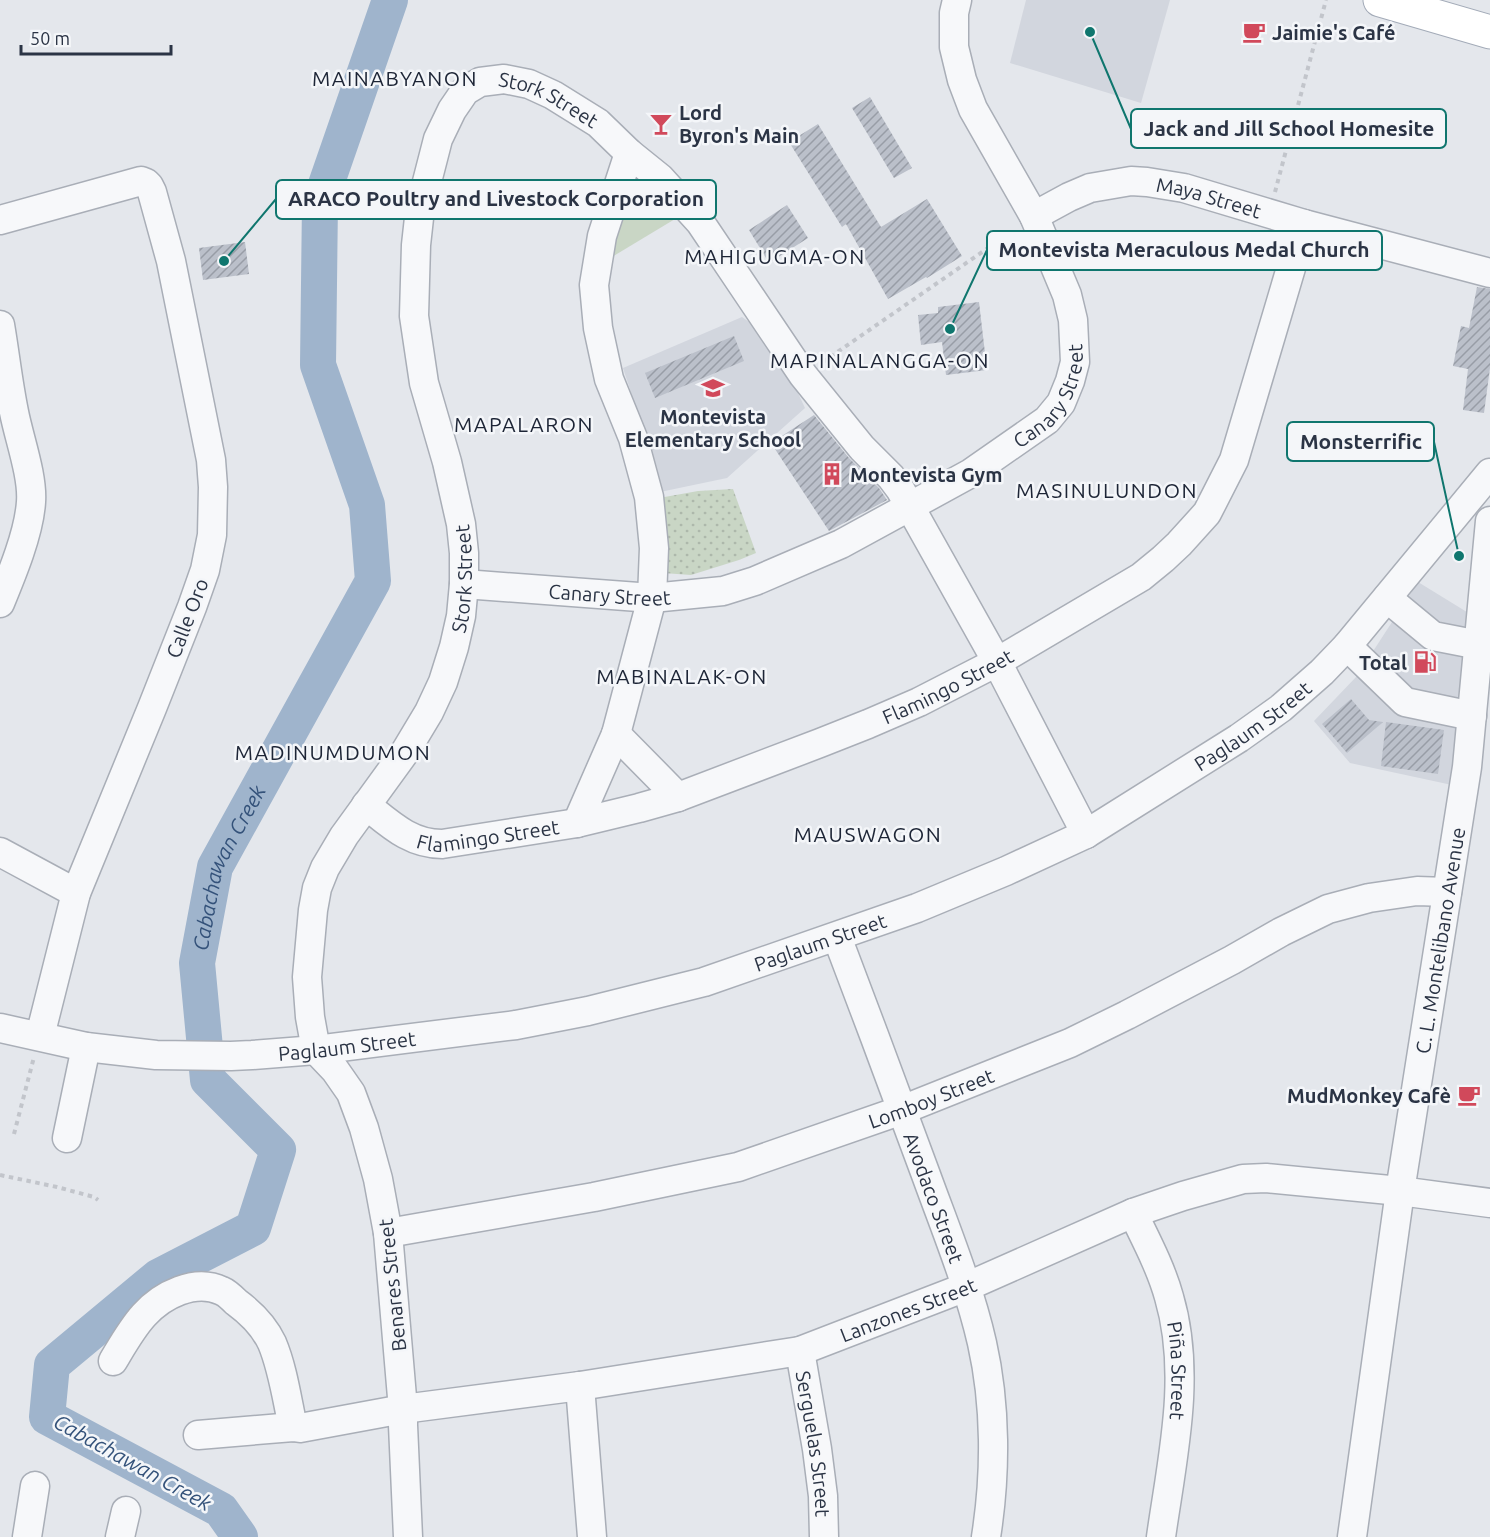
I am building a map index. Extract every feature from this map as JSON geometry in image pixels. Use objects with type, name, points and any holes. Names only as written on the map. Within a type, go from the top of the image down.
[{"type":"main road","points":[[1380,0],[1490,32]]},
{"type":"street","name":"Canary Street","points":[[464,584],[652,598],[723,591],[755,581],[841,544],[971,473],[1047,420],[1061,403],[1075,362],[1073,320],[1053,258],[1034,216],[973,109],[962,80],[954,47],[954,13],[957,0]]},
{"type":"street","name":"Stork Street","points":[[316,1050],[310,1017],[307,976],[317,888],[325,868],[344,836],[405,752],[429,712],[443,682],[461,616],[464,553],[461,524],[447,462],[424,383],[414,316],[416,245],[420,209],[438,139],[452,110],[465,91],[480,82],[504,79],[530,84],[553,95],[598,123],[629,153],[660,178],[700,222],[803,375],[856,441],[891,477],[910,506],[997,662],[1086,834]]},
{"type":"street","points":[[577,822],[616,734],[652,598],[654,548],[649,497],[633,438],[609,379],[598,328],[594,285],[602,236],[629,153]]},
{"type":"street","name":"Calle Oro","points":[[0,220],[141,181],[149,186],[171,261],[211,460],[213,487],[212,535],[205,570],[76,893],[40,1036]]},
{"type":"street","name":"Maya Street","points":[[1034,216],[1090,188],[1147,182],[1184,188],[1304,224],[1490,273]]},
{"type":"street","name":"Flamingo Street","points":[[366,805],[404,834],[421,842],[442,844],[577,822],[678,797],[919,702],[997,662],[1141,577],[1171,552],[1207,513],[1234,460],[1304,224]]},
{"type":"street","points":[[0,325],[7,416],[30,481],[31,499],[29,520],[0,603]]},
{"type":"street","name":"Paglaum Street","points":[[0,1028],[86,1047],[156,1055],[231,1056],[316,1050],[516,1025],[588,1011],[704,982],[917,908],[1006,871],[1086,834],[1239,738],[1272,714],[1322,672],[1347,646],[1490,473]]},
{"type":"street","name":"C. L. Montelibano Avenue","points":[[1352,1537],[1400,1191],[1447,892],[1479,769],[1472,716],[1490,521]]},
{"type":"street","points":[[1387,598],[1433,636],[1479,645]]},
{"type":"street","points":[[1347,646],[1405,702],[1472,716]]},
{"type":"street","points":[[616,734],[678,797]]},
{"type":"street","points":[[0,852],[76,893]]},
{"type":"street","name":"Lomboy Street","points":[[388,1233],[594,1197],[738,1167],[902,1110],[1070,1043],[1328,909],[1369,898],[1417,891],[1447,892]]},
{"type":"street","name":"Avodaco Street","points":[[837,937],[966,1287],[982,1343],[990,1396],[992,1453],[986,1537]]},
{"type":"street","points":[[67,1137],[86,1047]]},
{"type":"street","name":"Benares Street","points":[[316,1050],[335,1070],[351,1093],[364,1128],[378,1179],[388,1233],[403,1409],[408,1537]]},
{"type":"street","name":"Lanzones Street","points":[[198,1435],[300,1428],[403,1409],[580,1386],[800,1351],[966,1287],[1133,1213],[1243,1179],[1266,1178],[1400,1191],[1490,1203]]},
{"type":"street","name":"Piña Street","points":[[1133,1213],[1169,1296],[1178,1336],[1180,1381],[1177,1427],[1161,1537]]},
{"type":"street","points":[[113,1360],[143,1315],[160,1301],[178,1291],[193,1287],[221,1290],[249,1312],[271,1343],[279,1363],[293,1427]]},
{"type":"street","name":"Serguelas Street","points":[[800,1351],[817,1449],[823,1496],[824,1537]]},
{"type":"street","points":[[580,1386],[592,1537]]},
{"type":"street","points":[[27,1537],[35,1486]]},
{"type":"path","points":[[1270,213],[1326,0]]},
{"type":"path","points":[[803,375],[1034,216]]},
{"type":"path","points":[[14,1134],[40,1036]]},
{"type":"path","points":[[0,1175],[57,1187],[98,1200]]},
{"type":"shaded area","points":[[1026,0],[1170,0],[1141,103],[1010,63]]},
{"type":"shaded area","name":"Montevista Elementary School","points":[[742,317],[772,338],[805,408],[727,478],[660,492],[644,432],[623,368]]},
{"type":"shaded area","points":[[1418,582],[1475,617],[1452,785],[1350,763],[1314,721],[1357,676]]},
{"type":"green space","points":[[630,153],[680,216],[592,269]]},
{"type":"green space","points":[[733,489],[756,553],[691,575],[663,573],[659,498],[698,491]]},
{"type":"building","points":[[870,97],[912,168],[894,178],[852,108]]},
{"type":"building","points":[[818,124],[881,227],[927,199],[962,256],[888,299],[846,224],[842,227],[789,142]]},
{"type":"building","points":[[787,205],[808,238],[769,263],[749,230]]},
{"type":"building","points":[[245,242],[249,274],[203,280],[199,248]]},
{"type":"building","points":[[1477,287],[1490,289],[1490,368],[1484,413],[1463,410],[1468,369],[1453,366],[1461,326],[1469,328]]},
{"type":"building","points":[[979,302],[987,370],[946,375],[942,342],[921,345],[918,315],[938,313],[938,307]]},
{"type":"building","points":[[734,336],[744,361],[655,398],[645,373]]},
{"type":"building","name":"Montevista Gym","points":[[814,415],[887,500],[829,531],[771,443]]},
{"type":"building","points":[[1351,699],[1369,720],[1383,722],[1347,753],[1322,724]]},
{"type":"building","points":[[1386,722],[1444,730],[1438,774],[1381,766]]},
{"type":"waterway","name":"Cabachawan Creek","points":[[240,1537],[221,1510],[47,1417],[52,1365],[158,1277],[253,1228],[278,1150],[208,1080],[197,963],[215,867],[373,581],[367,505],[318,365],[320,202],[390,0]]},
{"type":"place","name":"Jack and Jill School Homesite","points":[[1090,32]]},
{"type":"place","name":"Jaimie's Café","points":[[1254,32]]},
{"type":"place","name":"Lord Byron's Main","points":[[661,124]]},
{"type":"place","name":"ARACO Poultry and Livestock Corporation","points":[[224,261]]},
{"type":"place","name":"Montevista Meraculous Medal Church","points":[[950,329]]},
{"type":"place","name":"Montevista Elementary School","points":[[713,388]]},
{"type":"place","name":"Montevista Gym","points":[[832,474]]},
{"type":"place","name":"Monsterrific","points":[[1459,556]]},
{"type":"place","name":"Total","points":[[1425,662]]},
{"type":"place","name":"MudMonkey Cafè","points":[[1469,1095]]},
{"type":"district","name":"MAINABYANON","points":[[395,78]]},
{"type":"district","name":"MAHIGUGMA-ON","points":[[775,256]]},
{"type":"district","name":"MAPINALANGGA-ON","points":[[880,360]]},
{"type":"district","name":"MAPALARON","points":[[524,424]]},
{"type":"district","name":"MASINULUNDON","points":[[1107,490]]},
{"type":"district","name":"MABINALAK-ON","points":[[682,676]]},
{"type":"district","name":"MADINUMDUMON","points":[[333,752]]},
{"type":"district","name":"MAUSWAGON","points":[[868,834]]}]
